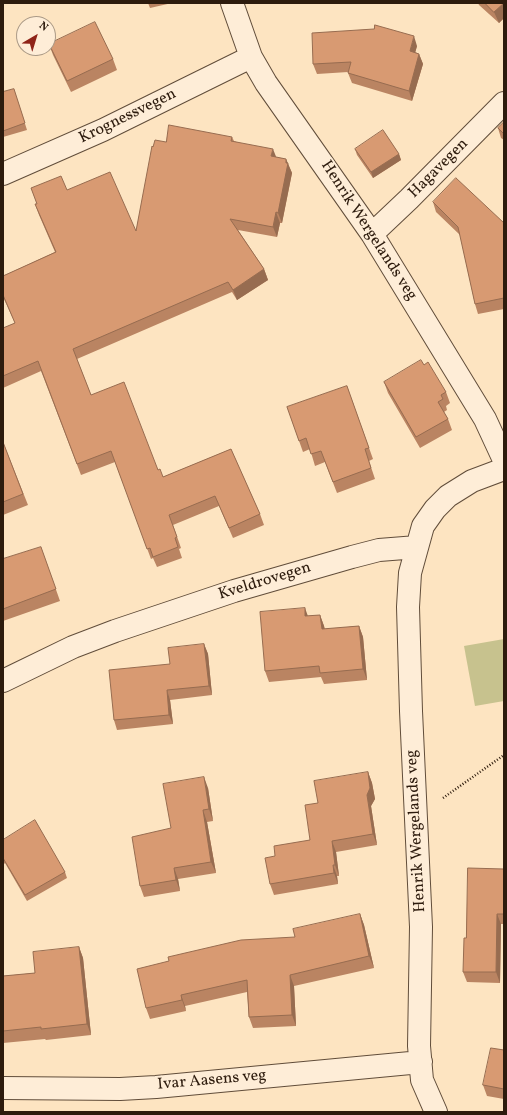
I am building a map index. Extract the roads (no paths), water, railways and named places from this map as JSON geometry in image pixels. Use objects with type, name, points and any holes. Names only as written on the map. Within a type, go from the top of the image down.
[{"type":"street","name":"Henrik Wergelands veg","points":[[232,3],[252,57],[266,83],[372,234],[485,419],[504,460]]},
{"type":"street","name":"Krognessvegen","points":[[3,174],[90,136],[252,57]]},
{"type":"street","name":"Hagavegen","points":[[372,234],[409,199],[504,103]]},
{"type":"street","points":[[417,547],[423,526],[435,509],[448,496],[472,481],[504,469]]},
{"type":"street","name":"Henrik Wergelands veg","points":[[417,547],[410,573],[408,607],[421,927],[421,1062],[422,1080],[436,1112]]},
{"type":"street","name":"Kveldrovegen","points":[[3,680],[73,647],[188,606],[379,550],[417,547]]},
{"type":"street","name":"Ivar Aasens veg","points":[[3,1088],[120,1089],[156,1087],[421,1062]]}]
